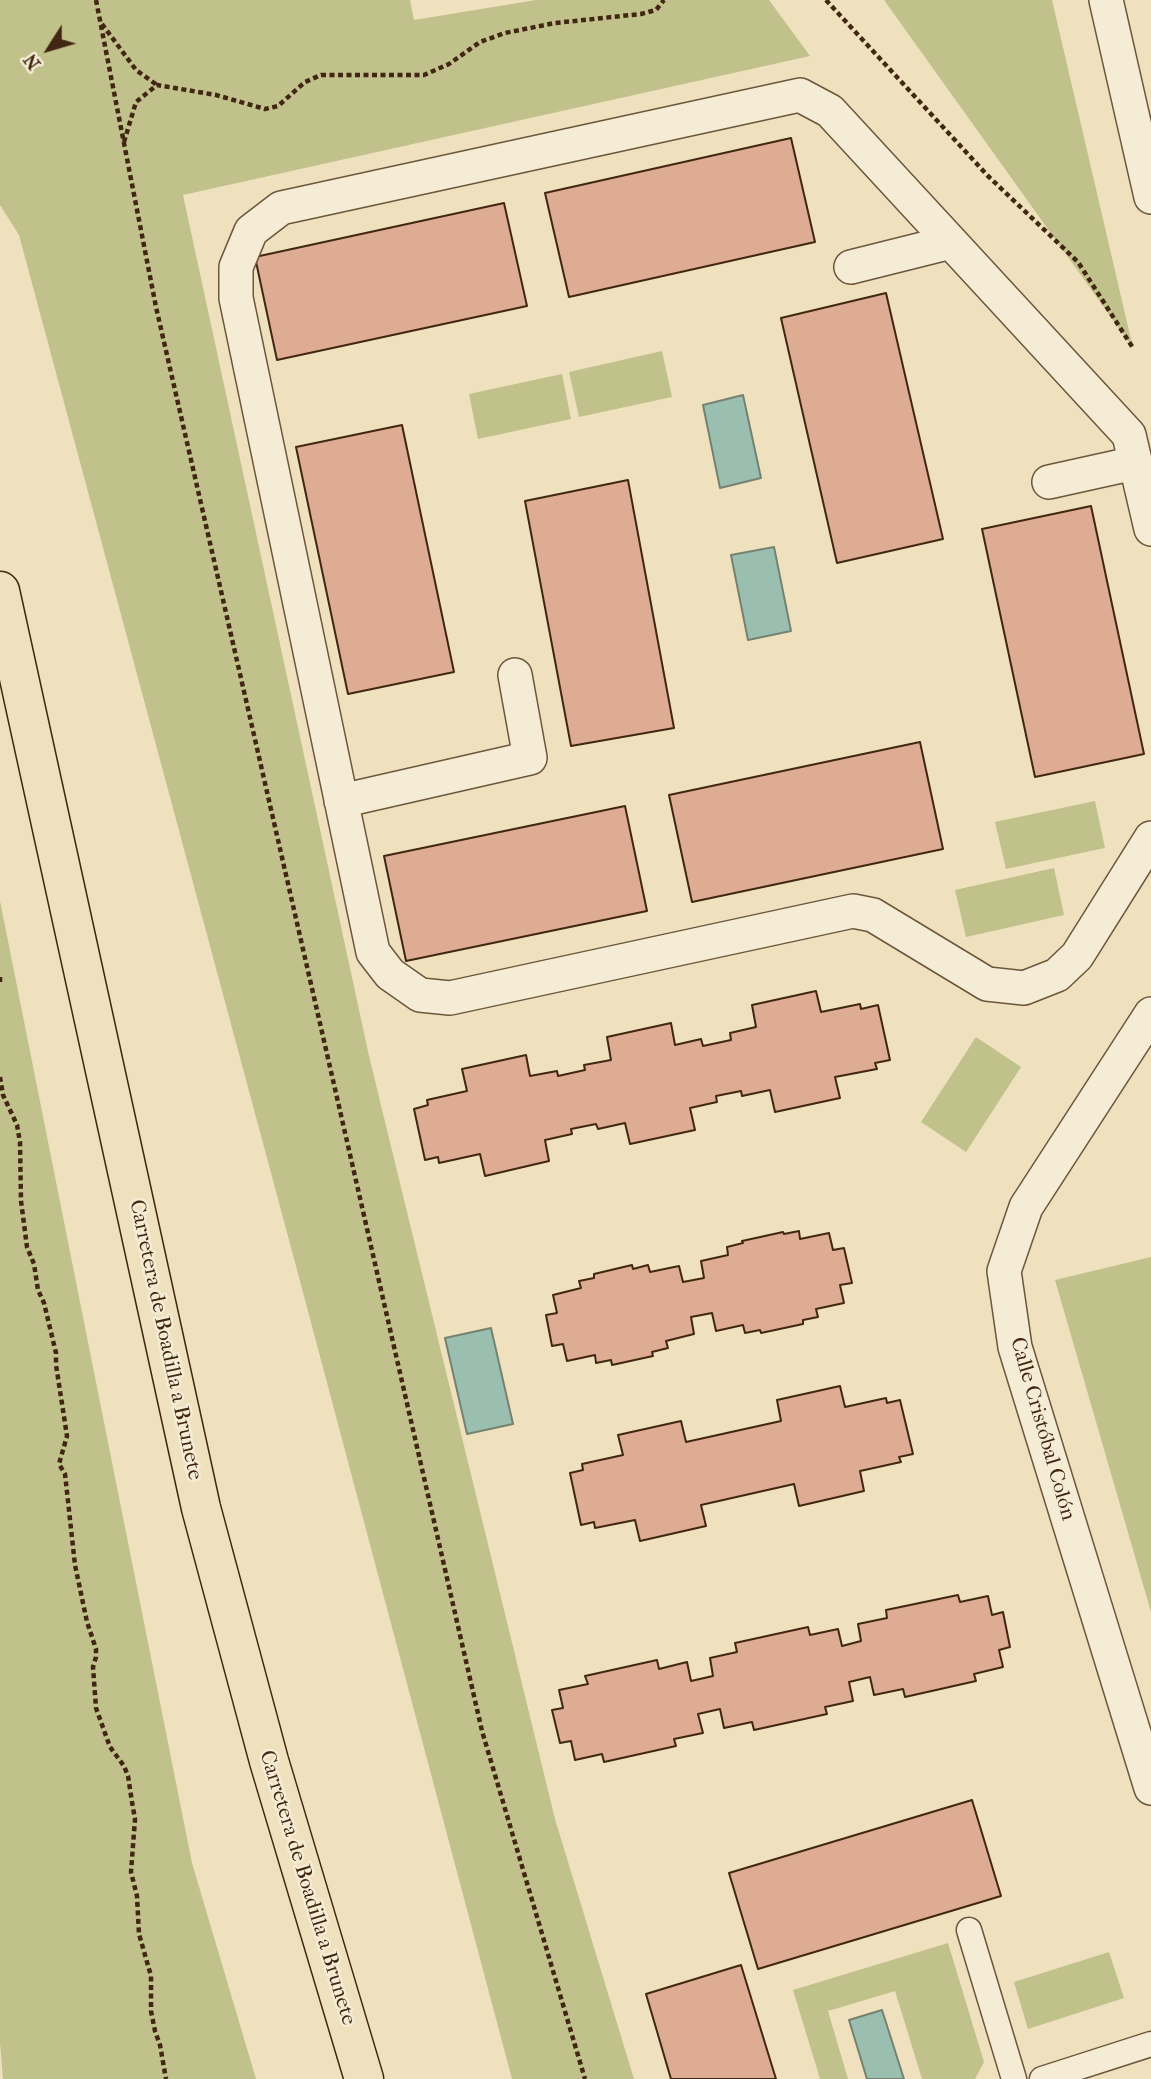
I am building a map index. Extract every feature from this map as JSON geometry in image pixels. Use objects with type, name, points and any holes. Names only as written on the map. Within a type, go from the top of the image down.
[{"type":"main road","name":"Carretera de Boadilla a Brunete","points":[[0,592],[201,1508],[269,1761],[364,2079]]},
{"type":"street","points":[[1106,0],[1151,197]]},
{"type":"street","points":[[1151,529],[1129,435],[830,111],[800,95],[281,208],[251,231],[236,267],[236,298],[373,952],[390,974],[420,995],[450,998],[853,911],[873,915],[987,984],[1024,988],[1057,975],[1077,956],[1151,838]]},
{"type":"street","points":[[851,267],[951,242]]},
{"type":"street","points":[[1049,482],[1135,463]]},
{"type":"street","points":[[341,801],[530,758],[514,675]]},
{"type":"street","name":"Calle Cristóbal Colón","points":[[1151,1014],[1026,1207],[1004,1270],[1015,1347],[1151,1788]]},
{"type":"street","points":[[969,1930],[1014,2079]]},
{"type":"street","points":[[1042,2079],[1151,2044]]},
{"type":"path","points":[[96,0],[162,334],[482,1731],[585,2079]]},
{"type":"path","points":[[100,22],[136,70],[158,85],[216,95],[265,109],[278,106],[305,82],[321,75],[424,75],[449,64],[480,42],[505,33],[555,23],[641,14],[656,10],[664,0]]},
{"type":"path","points":[[826,0],[988,176],[1078,262],[1133,348]]},
{"type":"path","points":[[124,143],[136,102],[158,85]]},
{"type":"path","points":[[0,1077],[3,1095],[15,1119],[20,1143],[21,1201],[27,1247],[34,1264],[38,1290],[44,1303],[56,1353],[67,1436],[59,1464],[65,1474],[75,1565],[87,1622],[96,1649],[93,1667],[96,1709],[110,1748],[128,1776],[134,1810],[131,1872],[137,1896],[139,1934],[151,1976],[151,2011],[166,2079]]},
{"type":"green space","points":[[0,0],[410,0],[414,20],[536,0],[769,0],[810,56],[183,195],[369,1056],[555,1819],[634,2079],[512,2079],[19,235],[0,205]]},
{"type":"green space","points":[[884,0],[1052,0],[1133,348]]},
{"type":"green space","points":[[662,351],[672,397],[579,417],[569,372]]},
{"type":"green space","points":[[562,374],[571,419],[478,439],[469,394]]},
{"type":"green space","points":[[1095,801],[1105,848],[1006,869],[995,822]]},
{"type":"green space","points":[[1054,868],[1064,915],[966,937],[955,890]]},
{"type":"green space","points":[[0,901],[192,1863],[256,2079],[3,2079],[0,2043]]},
{"type":"green space","points":[[976,1037],[1021,1067],[966,1152],[921,1122]]},
{"type":"green space","points":[[1151,1257],[1151,1612],[1055,1280]]},
{"type":"green space","points":[[948,1943],[984,2062],[975,2079],[922,2079],[895,1991],[828,2011],[848,2079],[820,2079],[793,1990]]},
{"type":"green space","points":[[1109,1952],[1124,1998],[1028,2029],[1014,1982]]},
{"type":"shaded area","points":[[743,395],[761,478],[720,488],[703,405]]},
{"type":"shaded area","points":[[774,547],[791,631],[748,640],[731,555]]},
{"type":"shaded area","points":[[491,1328],[513,1424],[467,1434],[445,1338]]},
{"type":"shaded area","points":[[882,2010],[904,2079],[867,2079],[849,2020]]},
{"type":"building","points":[[791,138],[815,242],[569,297],[545,193]]},
{"type":"building","points":[[504,203],[527,306],[277,360],[255,257]]},
{"type":"building","points":[[886,293],[943,539],[837,563],[781,318]]},
{"type":"building","points":[[402,425],[454,672],[348,694],[296,447]]},
{"type":"building","points":[[628,480],[674,728],[571,746],[525,501]]},
{"type":"building","points":[[1091,506],[1144,754],[1035,777],[982,529]]},
{"type":"building","points":[[920,742],[943,849],[692,902],[669,795]]},
{"type":"building","points":[[625,806],[647,911],[406,961],[384,856]]},
{"type":"building","points":[[816,991],[821,1012],[860,1004],[861,1009],[878,1005],[890,1060],[875,1063],[877,1069],[835,1077],[840,1098],[775,1112],[770,1090],[742,1096],[741,1091],[716,1096],[717,1102],[690,1108],[695,1130],[630,1144],[625,1123],[598,1129],[596,1124],[571,1129],[572,1134],[545,1140],[549,1161],[485,1176],[480,1154],[439,1163],[438,1157],[425,1160],[414,1109],[428,1105],[427,1100],[467,1091],[462,1069],[526,1055],[530,1076],[557,1071],[558,1076],[585,1070],[584,1065],[611,1060],[607,1037],[671,1023],[675,1045],[701,1039],[703,1046],[731,1040],[730,1033],[756,1027],[752,1005]]},
{"type":"building","points":[[799,1231],[800,1239],[829,1233],[833,1250],[844,1248],[852,1283],[840,1285],[844,1303],[816,1309],[818,1317],[803,1320],[803,1324],[761,1333],[760,1330],[745,1333],[743,1325],[716,1331],[712,1313],[691,1317],[694,1334],[666,1341],[668,1348],[652,1352],[653,1356],[612,1365],[611,1360],[596,1363],[595,1355],[567,1361],[563,1344],[552,1346],[546,1315],[557,1313],[553,1295],[581,1288],[579,1281],[594,1278],[594,1274],[632,1265],[633,1269],[648,1265],[650,1272],[679,1266],[683,1282],[704,1278],[701,1261],[728,1255],[727,1247],[743,1243],[742,1241]]},
{"type":"building","points":[[840,1386],[845,1407],[886,1398],[887,1403],[900,1400],[913,1454],[899,1457],[901,1462],[860,1471],[864,1491],[799,1506],[794,1484],[701,1505],[706,1526],[640,1541],[635,1520],[595,1528],[594,1522],[581,1525],[570,1473],[583,1470],[582,1464],[623,1455],[618,1435],[681,1421],[686,1442],[781,1421],[777,1400]]},
{"type":"building","points":[[958,1595],[960,1602],[988,1596],[992,1615],[1003,1612],[1010,1647],[999,1650],[1003,1667],[974,1674],[976,1681],[905,1697],[903,1689],[874,1695],[870,1677],[849,1682],[853,1701],[825,1707],[827,1714],[754,1730],[752,1722],[724,1728],[720,1709],[698,1714],[703,1733],[674,1739],[676,1746],[604,1762],[602,1754],[575,1760],[571,1741],[560,1743],[552,1710],[563,1708],[559,1690],[588,1684],[585,1676],[657,1660],[659,1669],[687,1662],[691,1681],[713,1676],[710,1658],[737,1652],[735,1643],[808,1627],[810,1635],[838,1629],[842,1646],[861,1641],[858,1624],[887,1618],[886,1610]]},
{"type":"building","points":[[972,1800],[1001,1896],[758,1969],[729,1873]]},
{"type":"building","points":[[741,1965],[776,2079],[671,2079],[646,1994]]}]
